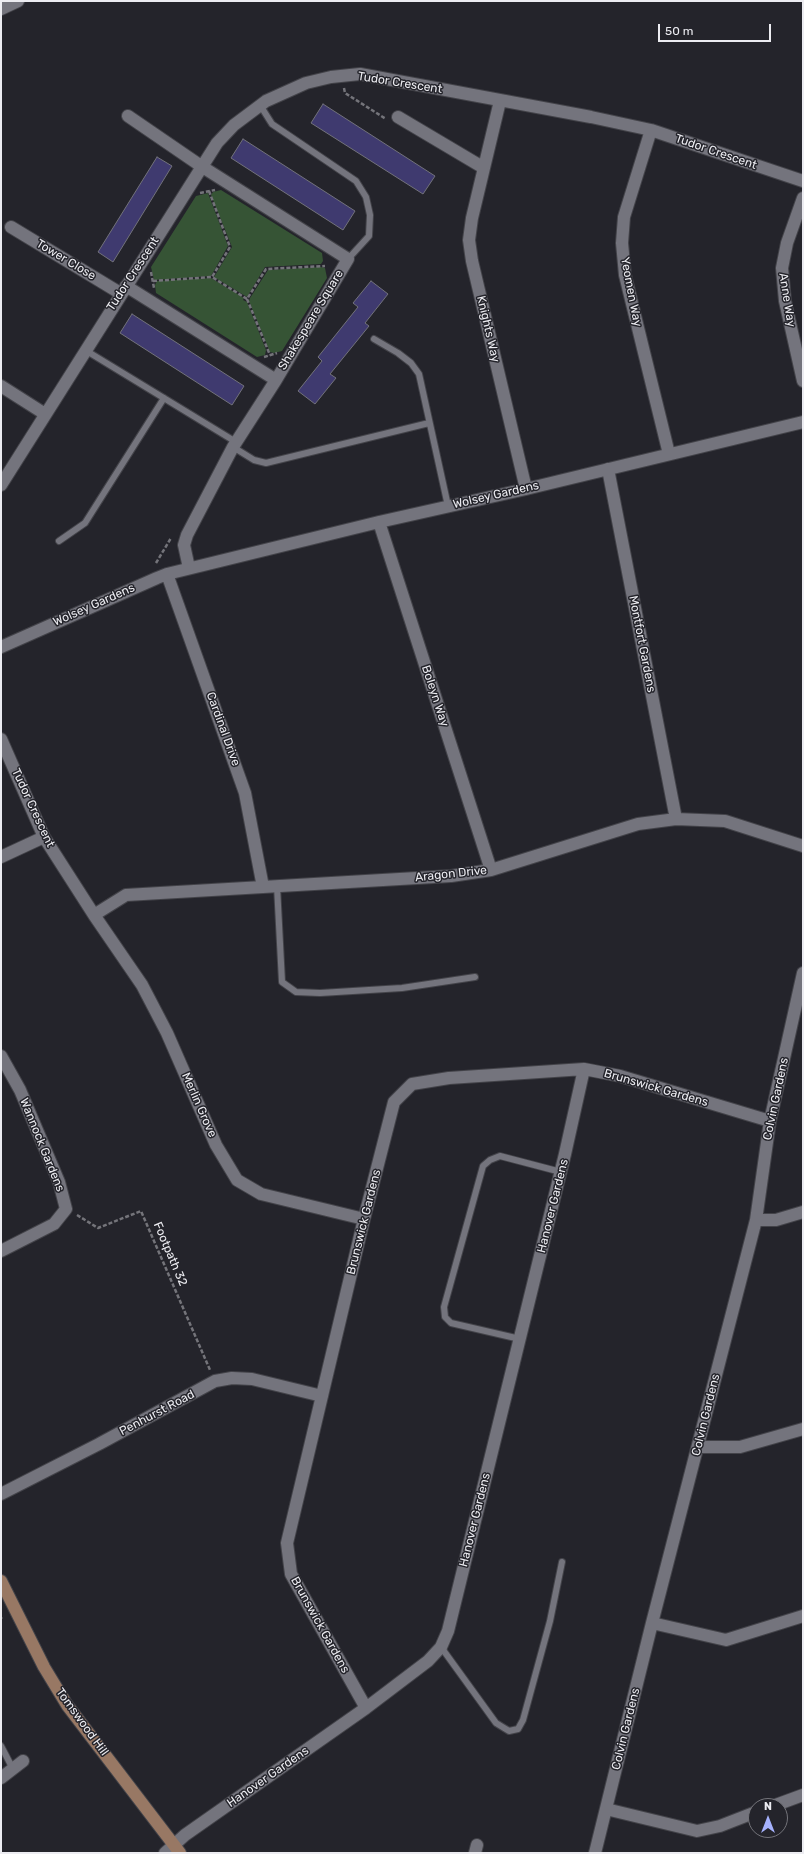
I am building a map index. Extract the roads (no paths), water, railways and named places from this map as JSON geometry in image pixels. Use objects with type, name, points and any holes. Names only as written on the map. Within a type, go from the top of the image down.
[{"type":"street","points":[[1,9],[18,1]]},
{"type":"street","name":"Tudor Crescent","points":[[1,485],[217,142],[234,125],[266,101],[306,84],[332,77],[360,74],[591,117],[651,130],[803,181]]},
{"type":"street","name":"Knights Way","points":[[500,101],[469,240],[472,260],[526,489]]},
{"type":"street","name":"Shakespeare Square","points":[[123,290],[276,380],[348,259],[201,166],[128,116]]},
{"type":"street","points":[[398,117],[484,168]]},
{"type":"street","name":"Yeomen Way","points":[[651,130],[624,217],[622,243],[625,275],[669,454]]},
{"type":"street","name":"Anne Way","points":[[803,198],[787,243],[782,268],[785,301],[803,381]]},
{"type":"street","name":"Tower Close","points":[[11,227],[123,290]]},
{"type":"street","points":[[189,568],[184,545],[187,535],[234,445],[276,380]]},
{"type":"street","points":[[1,386],[45,414]]},
{"type":"street","name":"Wolsey Gardens","points":[[1,647],[162,576],[189,568],[803,422]]},
{"type":"street","name":"Montfort Gardens","points":[[608,469],[676,819]]},
{"type":"street","name":"Boleyn Way","points":[[379,522],[491,870]]},
{"type":"street","name":"Cardinal Drive","points":[[162,576],[245,793],[262,887]]},
{"type":"street","name":"Tudor Crescent","points":[[1,739],[44,837],[94,915]]},
{"type":"street","name":"Aragon Drive","points":[[94,915],[126,895],[451,876],[491,870],[638,824],[676,819],[725,821],[803,846]]},
{"type":"street","points":[[1,857],[44,837]]},
{"type":"street","name":"Merlin Grove","points":[[94,915],[142,985],[167,1033],[216,1145],[237,1180],[261,1194],[364,1219]]},
{"type":"street","name":"Colvin Gardens","points":[[595,1853],[652,1622],[756,1220],[770,1121],[803,974]]},
{"type":"street","name":"Wannock Gardens","points":[[1,1056],[20,1090],[60,1182],[66,1209],[54,1224],[1,1251]]},
{"type":"street","name":"Brunswick Gardens","points":[[366,1708],[291,1574],[287,1543],[364,1219],[394,1102],[412,1084],[449,1078],[584,1069],[620,1076],[770,1121]]},
{"type":"street","name":"Hanover Gardens","points":[[173,1850],[192,1830],[366,1708],[428,1661],[441,1648],[448,1631],[561,1172],[584,1069]]},
{"type":"street","points":[[756,1220],[776,1220],[803,1212]]},
{"type":"street","name":"Penhurst Road","points":[[1,1494],[99,1444],[215,1381],[232,1378],[252,1379],[322,1396]]},
{"type":"street","points":[[698,1447],[740,1447],[803,1429]]},
{"type":"street","name":"Tomswood Hill","points":[[1,1581],[44,1667],[68,1705],[173,1850]]},
{"type":"street","points":[[652,1622],[726,1640],[803,1616]]},
{"type":"street","points":[[1,1778],[18,1765]]},
{"type":"street","points":[[788,1800],[803,1795]]},
{"type":"street","points":[[606,1809],[697,1831],[720,1826],[748,1815]]},
{"type":"lane","points":[[260,105],[272,124],[356,181],[366,197],[370,215],[369,236],[348,259]]},
{"type":"lane","points":[[374,339],[398,353],[411,363],[419,374],[448,506]]},
{"type":"lane","points":[[85,350],[164,398],[254,460],[266,463],[429,423]]},
{"type":"lane","points":[[59,541],[85,523],[164,398]]},
{"type":"lane","points":[[277,886],[282,982],[296,992],[320,993],[402,988],[476,977]]},
{"type":"lane","points":[[520,1339],[451,1323],[445,1317],[444,1307],[483,1166],[490,1160],[500,1156],[561,1172]]},
{"type":"lane","points":[[441,1648],[496,1723],[509,1731],[518,1729],[523,1720],[550,1621],[562,1562]]},
{"type":"lane","points":[[1,1746],[18,1765]]}]
